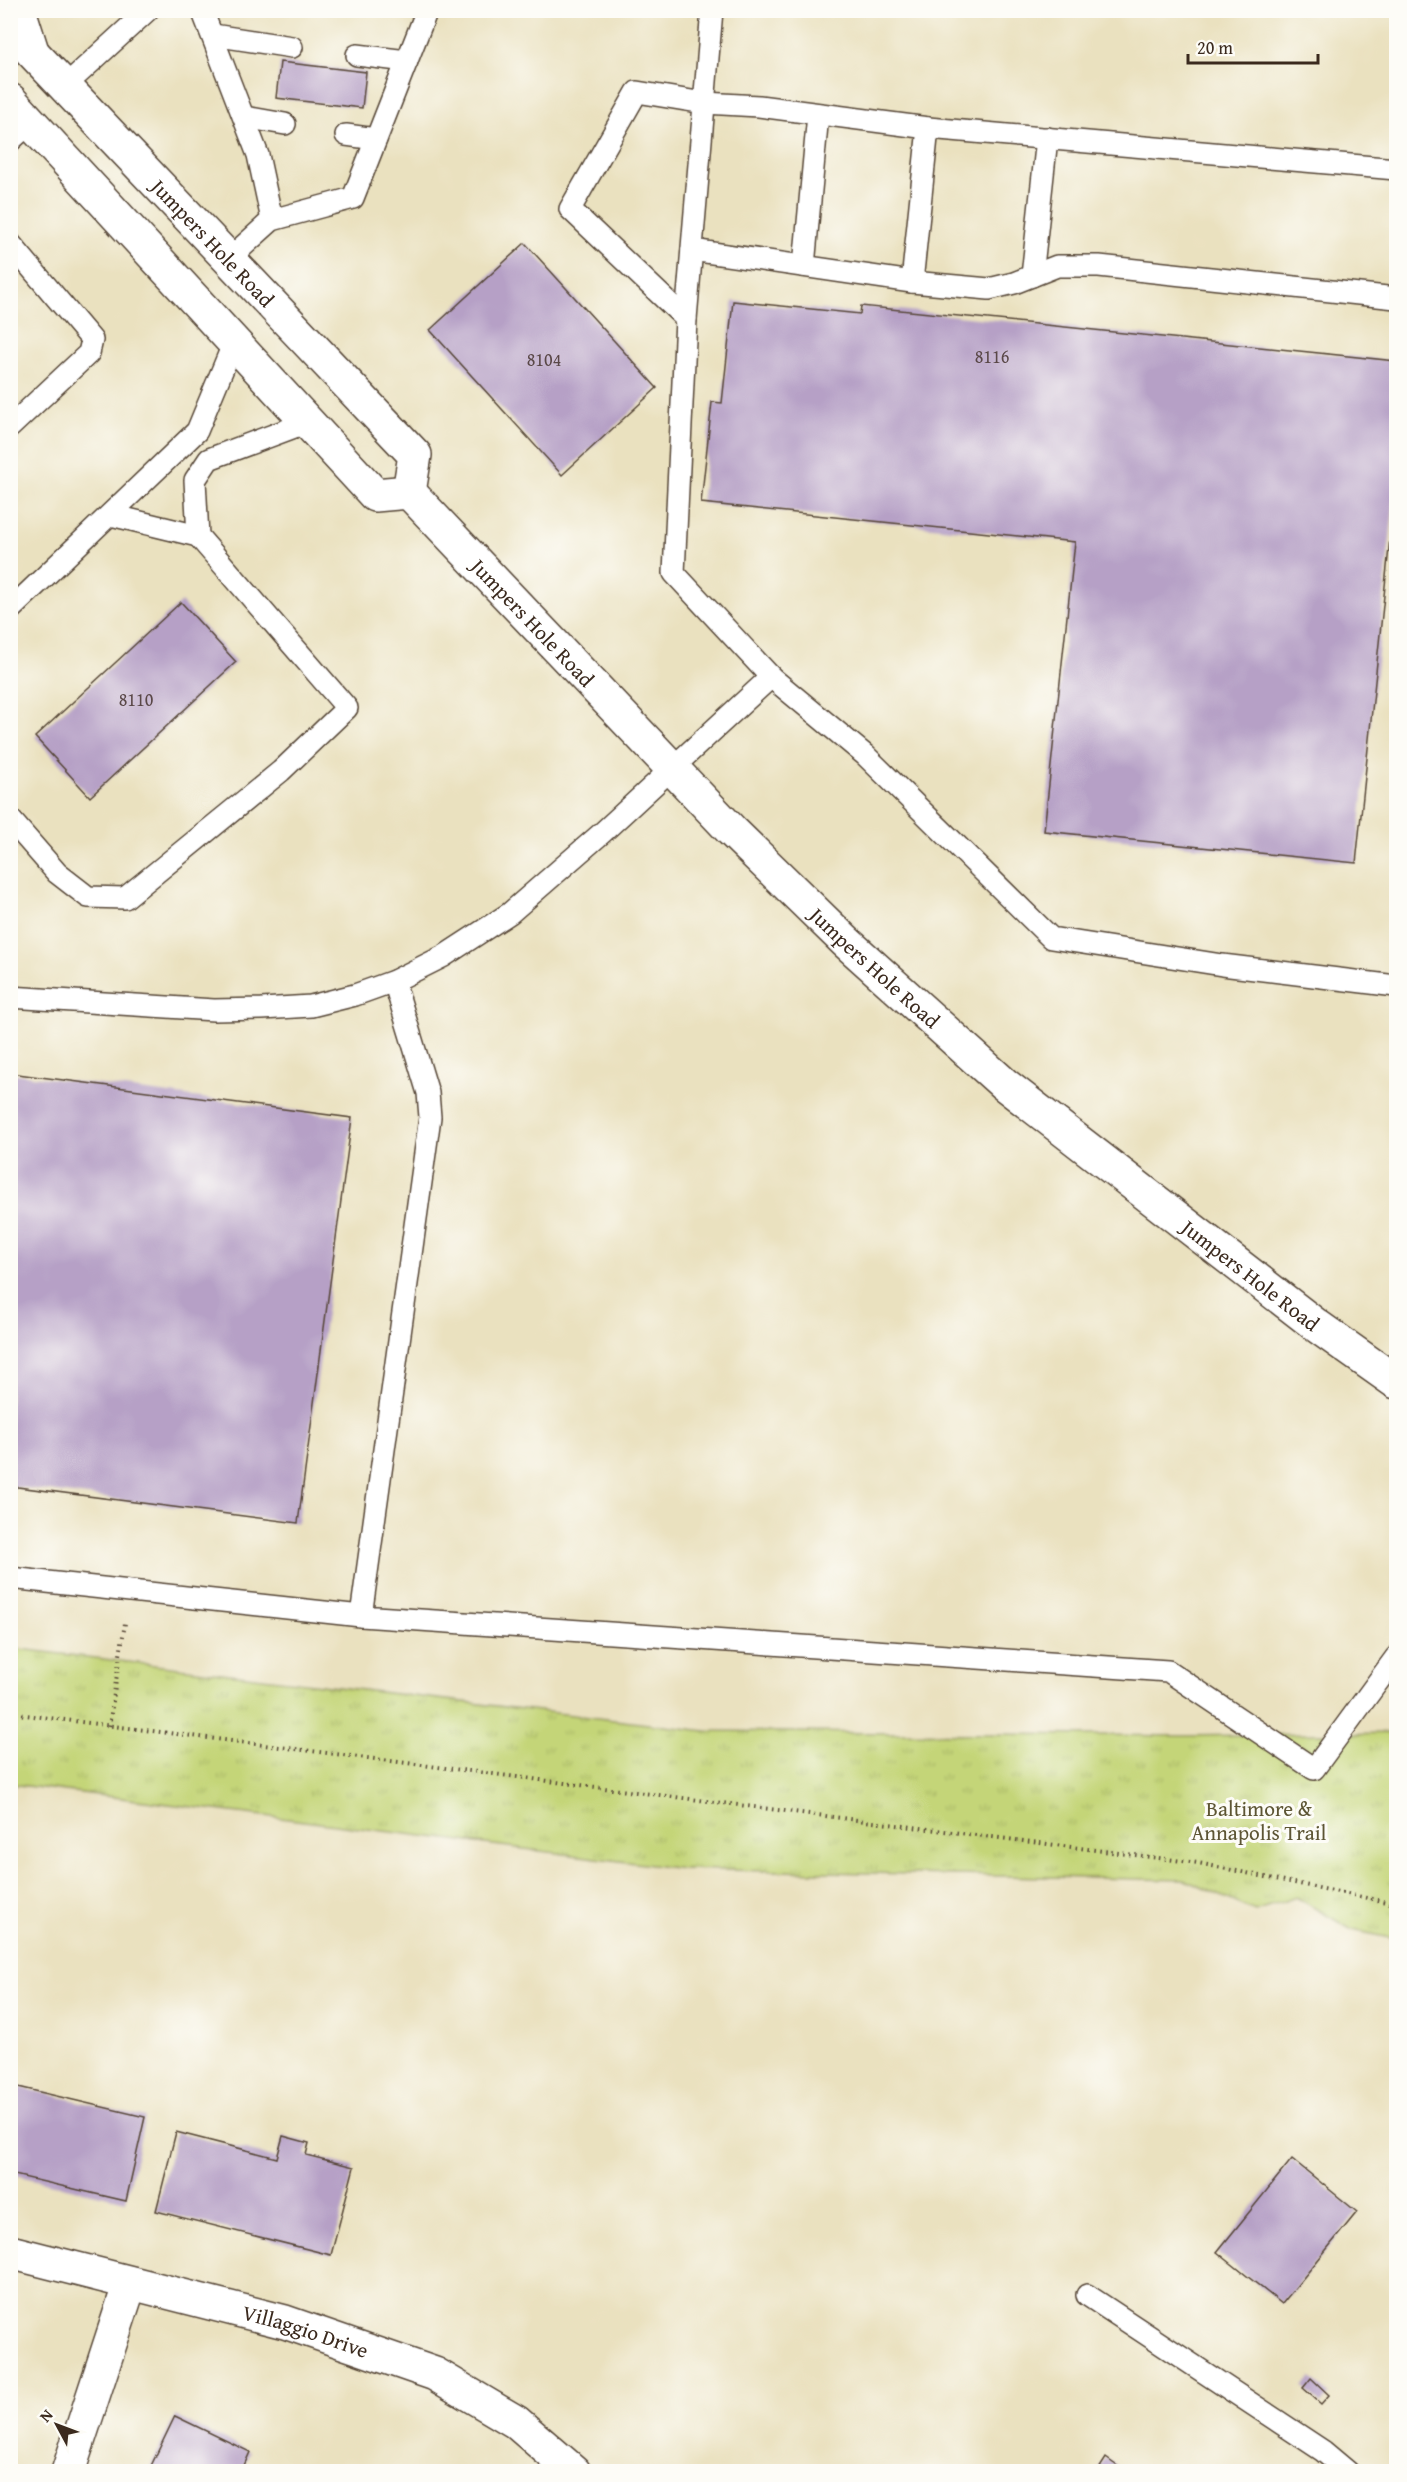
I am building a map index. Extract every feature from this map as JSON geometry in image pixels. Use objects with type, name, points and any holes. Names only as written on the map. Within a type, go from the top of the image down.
[{"type":"main road","points":[[19,10],[21,40]]},
{"type":"main road","name":"Jumpers Hole Road","points":[[21,40],[415,455],[409,492],[670,768],[845,941],[1004,1084],[1317,1326],[1396,1382]]},
{"type":"main road","points":[[17,121],[234,342],[375,495],[409,492]]},
{"type":"main road","name":"Villaggio Drive","points":[[10,2252],[285,2322],[435,2374],[516,2422],[574,2472]]},
{"type":"main road","points":[[68,2472],[130,2283]]},
{"type":"lane","points":[[65,86],[147,10]]},
{"type":"lane","points":[[202,10],[258,155],[272,220]]},
{"type":"lane","points":[[229,259],[272,220],[353,198],[427,10]]},
{"type":"lane","points":[[712,10],[686,319],[674,573],[771,677],[865,755],[1051,939],[1222,965],[1396,986]]},
{"type":"lane","points":[[213,35],[292,47]]},
{"type":"lane","points":[[357,55],[407,61]]},
{"type":"lane","points":[[686,319],[570,209],[637,92],[704,103],[759,106],[928,128],[1396,169]]},
{"type":"lane","points":[[804,267],[818,114]]},
{"type":"lane","points":[[244,117],[285,124]]},
{"type":"lane","points":[[912,282],[928,128]]},
{"type":"lane","points":[[346,135],[376,139]]},
{"type":"lane","points":[[1032,276],[1047,138]]},
{"type":"lane","points":[[10,243],[92,339],[89,353],[10,427]]},
{"type":"lane","points":[[692,250],[912,282],[989,289],[1057,266],[1099,266],[1396,298]]},
{"type":"lane","points":[[10,610],[197,431],[234,342]]},
{"type":"lane","points":[[198,536],[195,480],[209,459],[308,422]]},
{"type":"lane","points":[[10,819],[57,873],[88,897],[125,898],[281,771],[347,708],[198,536],[111,515]]},
{"type":"lane","points":[[10,998],[214,1010],[262,1009],[311,1006],[355,995],[394,981],[444,956],[510,913],[595,840],[670,768],[771,677]]},
{"type":"lane","points":[[361,1616],[430,1117],[428,1093],[394,981]]},
{"type":"lane","points":[[10,1578],[361,1616],[1168,1671],[1314,1769],[1396,1657]]},
{"type":"lane","points":[[1088,2295],[1323,2451],[1348,2472]]},
{"type":"path","points":[[109,1726],[130,1592]]},
{"type":"path","points":[[10,1713],[1198,1863],[1396,1904]]},
{"type":"green space","name":"Baltimore & Annapolis Trail","points":[[11,1648],[706,1731],[1182,1736],[1396,1733],[1396,1939],[1352,1930],[1296,1897],[1255,1911],[1185,1880],[683,1869],[11,1784]]},
{"type":"building","points":[[280,62],[366,72],[362,108],[276,98]]},
{"type":"building","points":[[525,243],[657,388],[562,475],[430,330]]},
{"type":"building","points":[[733,301],[860,314],[861,306],[1396,361],[1396,481],[1356,863],[1044,831],[1075,542],[701,503],[712,402],[722,403]]},
{"type":"building","points":[[181,602],[236,662],[90,797],[35,737]]},
{"type":"building","points":[[10,1073],[352,1118],[298,1523],[10,1486]]},
{"type":"building","points":[[10,2085],[145,2117],[126,2201],[10,2174]]},
{"type":"building","points":[[176,2132],[277,2158],[283,2136],[309,2143],[306,2155],[354,2167],[331,2255],[156,2211]]},
{"type":"building","points":[[1292,2159],[1357,2212],[1282,2304],[1217,2252]]},
{"type":"building","points":[[1311,2378],[1329,2395],[1321,2404],[1303,2388]]},
{"type":"building","points":[[175,2416],[250,2452],[241,2472],[148,2472]]},
{"type":"building","points":[[1106,2458],[1113,2463],[1126,2472],[1097,2472]]}]
